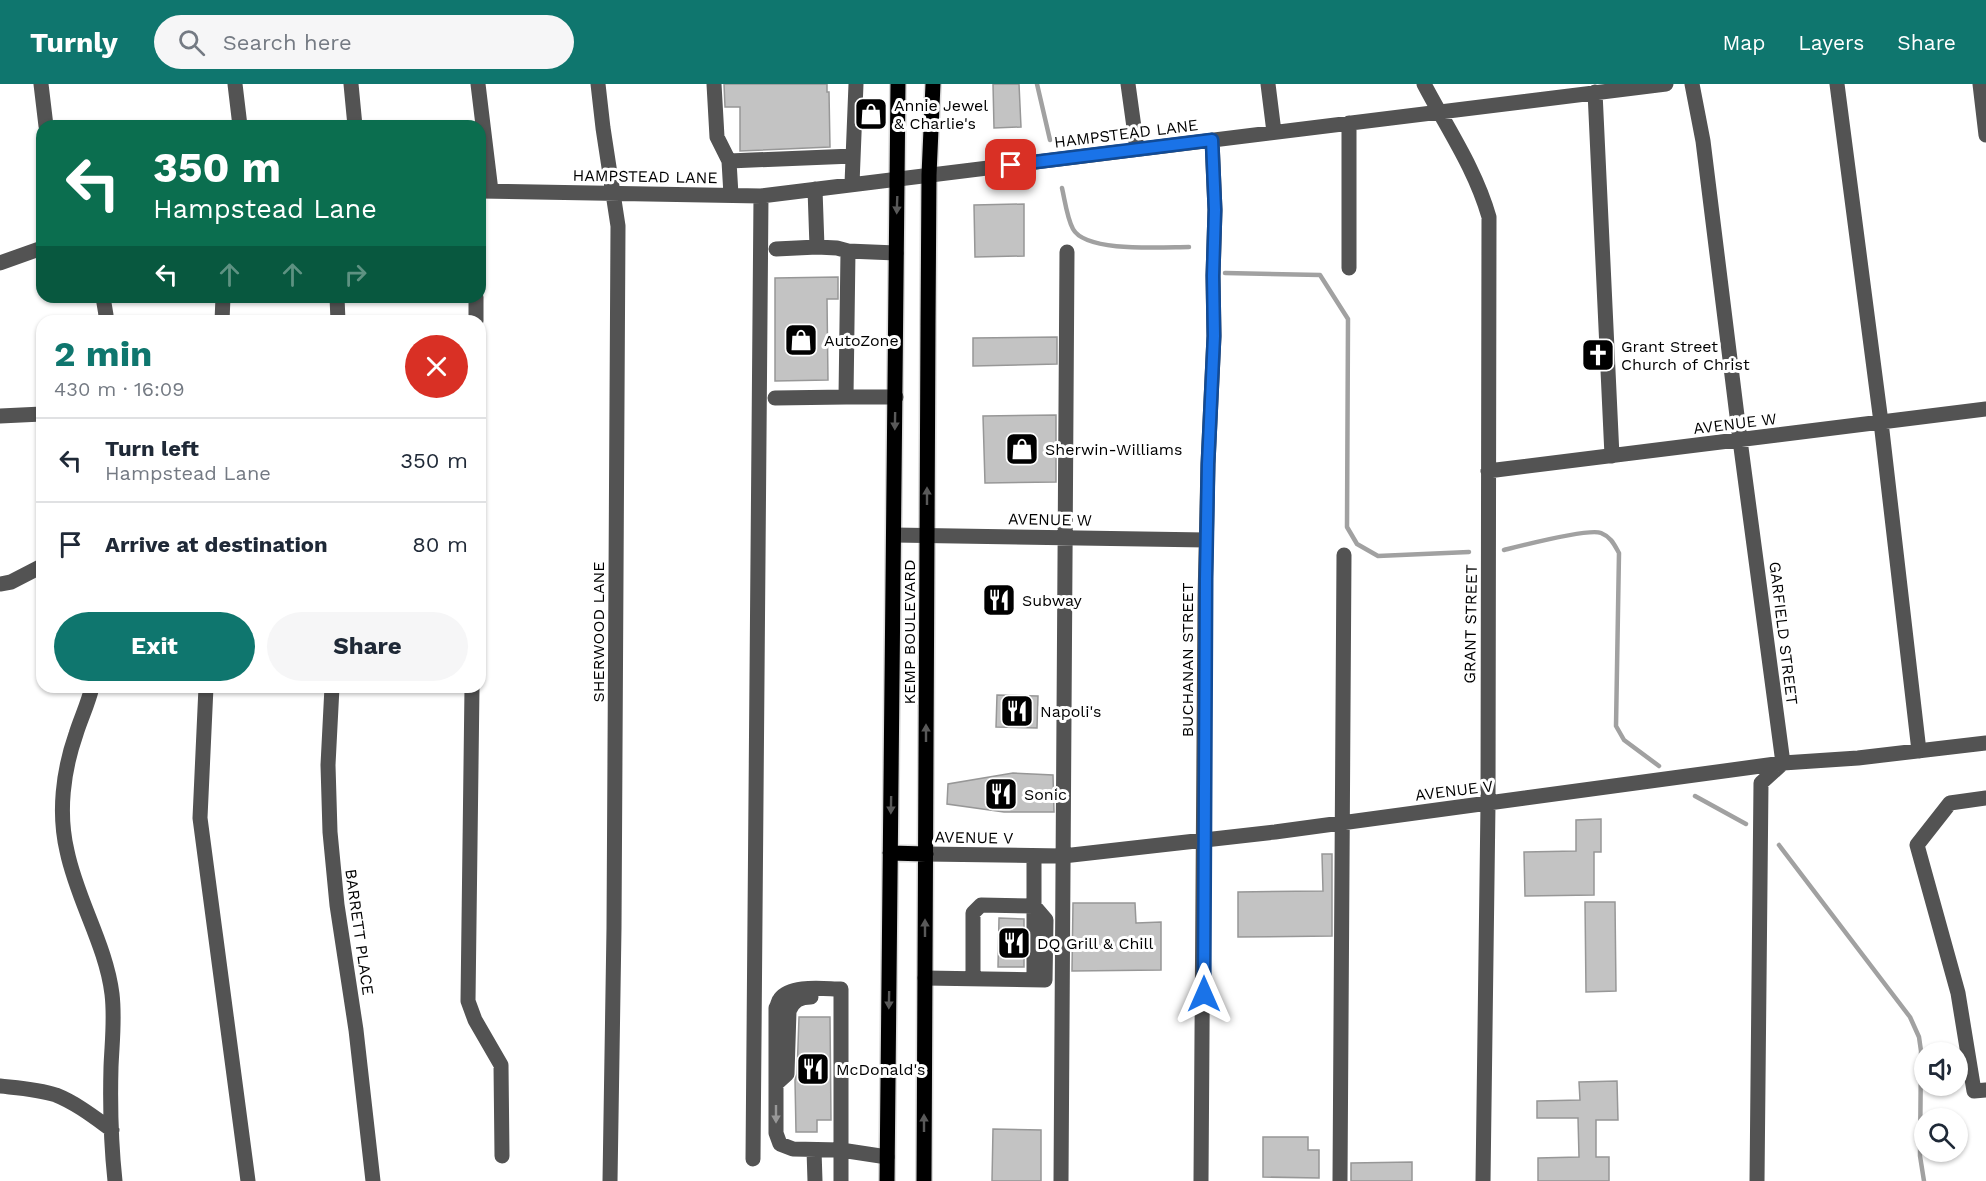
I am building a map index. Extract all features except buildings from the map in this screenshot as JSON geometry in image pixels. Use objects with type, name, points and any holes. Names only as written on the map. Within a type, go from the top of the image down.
[{"type":"main road","name":"KEMP BOULEVARD","points":[[887,1181],[898,84]]},
{"type":"main road","name":"KEMP BOULEVARD","points":[[924,1181],[929,175],[933,84]]},
{"type":"main road","points":[[890,853],[926,854]]},
{"type":"street","points":[[41,84],[45,120]]},
{"type":"street","points":[[235,84],[239,120]]},
{"type":"street","points":[[351,84],[354,120]]},
{"type":"street","points":[[478,84],[480,120]]},
{"type":"street","name":"SHERWOOD LANE","points":[[598,84],[618,226],[614,928],[610,1181]]},
{"type":"street","points":[[714,84],[717,137],[729,161],[731,195]]},
{"type":"street","points":[[852,184],[856,84]]},
{"type":"street","points":[[1128,84],[1137,149]]},
{"type":"street","points":[[1268,84],[1274,132]]},
{"type":"street","name":"GRANT STREET","points":[[1424,84],[1466,156],[1483,195],[1489,217],[1491,272],[1484,1181]]},
{"type":"street","name":"HAMPSTEAD LANE","points":[[486,191],[761,196],[1440,112],[1554,91],[1595,92],[1666,84]]},
{"type":"street","name":"GARFIELD STREET","points":[[1692,84],[1705,153],[1783,763]]},
{"type":"street","points":[[1837,84],[1881,422],[1919,751]]},
{"type":"street","points":[[1980,84],[1986,135]]},
{"type":"street","points":[[1595,92],[1612,456]]},
{"type":"street","points":[[1349,123],[1349,268]]},
{"type":"street","name":"BUCHANAN STREET","points":[[1201,1181],[1206,540],[1214,336],[1215,210],[1212,140]]},
{"type":"street","points":[[729,161],[853,156]]},
{"type":"street","points":[[815,189],[817,247]]},
{"type":"street","points":[[753,1159],[761,196]]},
{"type":"street","points":[[776,249],[817,247],[896,253]]},
{"type":"street","points":[[0,263],[36,250]]},
{"type":"street","points":[[846,397],[848,251]]},
{"type":"street","points":[[1062,1181],[1067,252]]},
{"type":"street","points":[[775,398],[896,397]]},
{"type":"street","name":"AVENUE W","points":[[1488,471],[1986,409]]},
{"type":"street","points":[[0,416],[36,414]]},
{"type":"street","name":"AVENUE W","points":[[894,535],[1206,540]]},
{"type":"street","points":[[1340,1181],[1344,555]]},
{"type":"street","points":[[0,584],[11,582],[36,569]]},
{"type":"street","points":[[91,693],[67,764],[63,822],[66,851],[105,962],[112,992],[114,1021],[111,1068],[115,1181]]},
{"type":"street","points":[[206,693],[200,818],[248,1181]]},
{"type":"street","name":"BARRETT PLACE","points":[[332,693],[328,765],[330,832],[337,905],[356,1030],[373,1181]]},
{"type":"street","points":[[472,693],[468,1001],[475,1020],[501,1065],[502,1156]]},
{"type":"street","name":"AVENUE V","points":[[926,854],[1063,856],[1343,823],[1783,763],[1858,758],[1986,742]]},
{"type":"street","points":[[1756,1181],[1761,783],[1783,763]]},
{"type":"street","points":[[1986,798],[1950,803],[1917,845],[1958,993],[1974,1091],[1986,1090]]},
{"type":"street","points":[[925,978],[1045,980],[1046,920],[1034,906],[1034,856]]},
{"type":"street","points":[[973,979],[973,913],[981,905],[1034,906]]},
{"type":"street","points":[[841,1181],[841,1150],[841,1008],[841,989],[804,988],[780,999],[776,1008],[776,1133],[780,1144],[793,1149],[841,1150],[887,1157]]},
{"type":"street","points":[[0,1086],[31,1089],[56,1095],[86,1111],[112,1130]]},
{"type":"street","points":[[814,1150],[815,1181]]},
{"type":"waterway","points":[[1037,84],[1050,140]]},
{"type":"waterway","points":[[1062,188],[1071,225],[1081,237],[1093,242],[1127,247],[1189,247]]},
{"type":"waterway","points":[[1225,273],[1320,275],[1348,319],[1347,527],[1357,544],[1378,556],[1469,552]]},
{"type":"waterway","points":[[1504,550],[1554,538],[1594,532],[1601,533],[1612,541],[1619,553],[1616,726],[1624,740],[1659,766]]},
{"type":"waterway","points":[[1695,796],[1746,824]]},
{"type":"waterway","points":[[1779,845],[1910,1017],[1919,1037],[1921,1051],[1920,1156],[1924,1181]]},
{"type":"place","name":"Annie Jewel & Charlie's","points":[[871,114]]},
{"type":"place","name":"AutoZone","points":[[801,340]]},
{"type":"place","name":"Grant Street Church of Christ","points":[[1598,355]]},
{"type":"place","name":"Sherwin-Williams","points":[[1022,449]]},
{"type":"place","name":"Subway","points":[[999,600]]},
{"type":"place","name":"Napoli's","points":[[1017,711]]},
{"type":"place","name":"Sonic","points":[[1001,794]]},
{"type":"place","name":"DQ Grill & Chill","points":[[1014,943]]},
{"type":"place","name":"McDonald's","points":[[813,1069]]},
{"type":"route","points":[[1011,165],[1212,140],[1215,210],[1214,336],[1206,579],[1204,994]]}]
